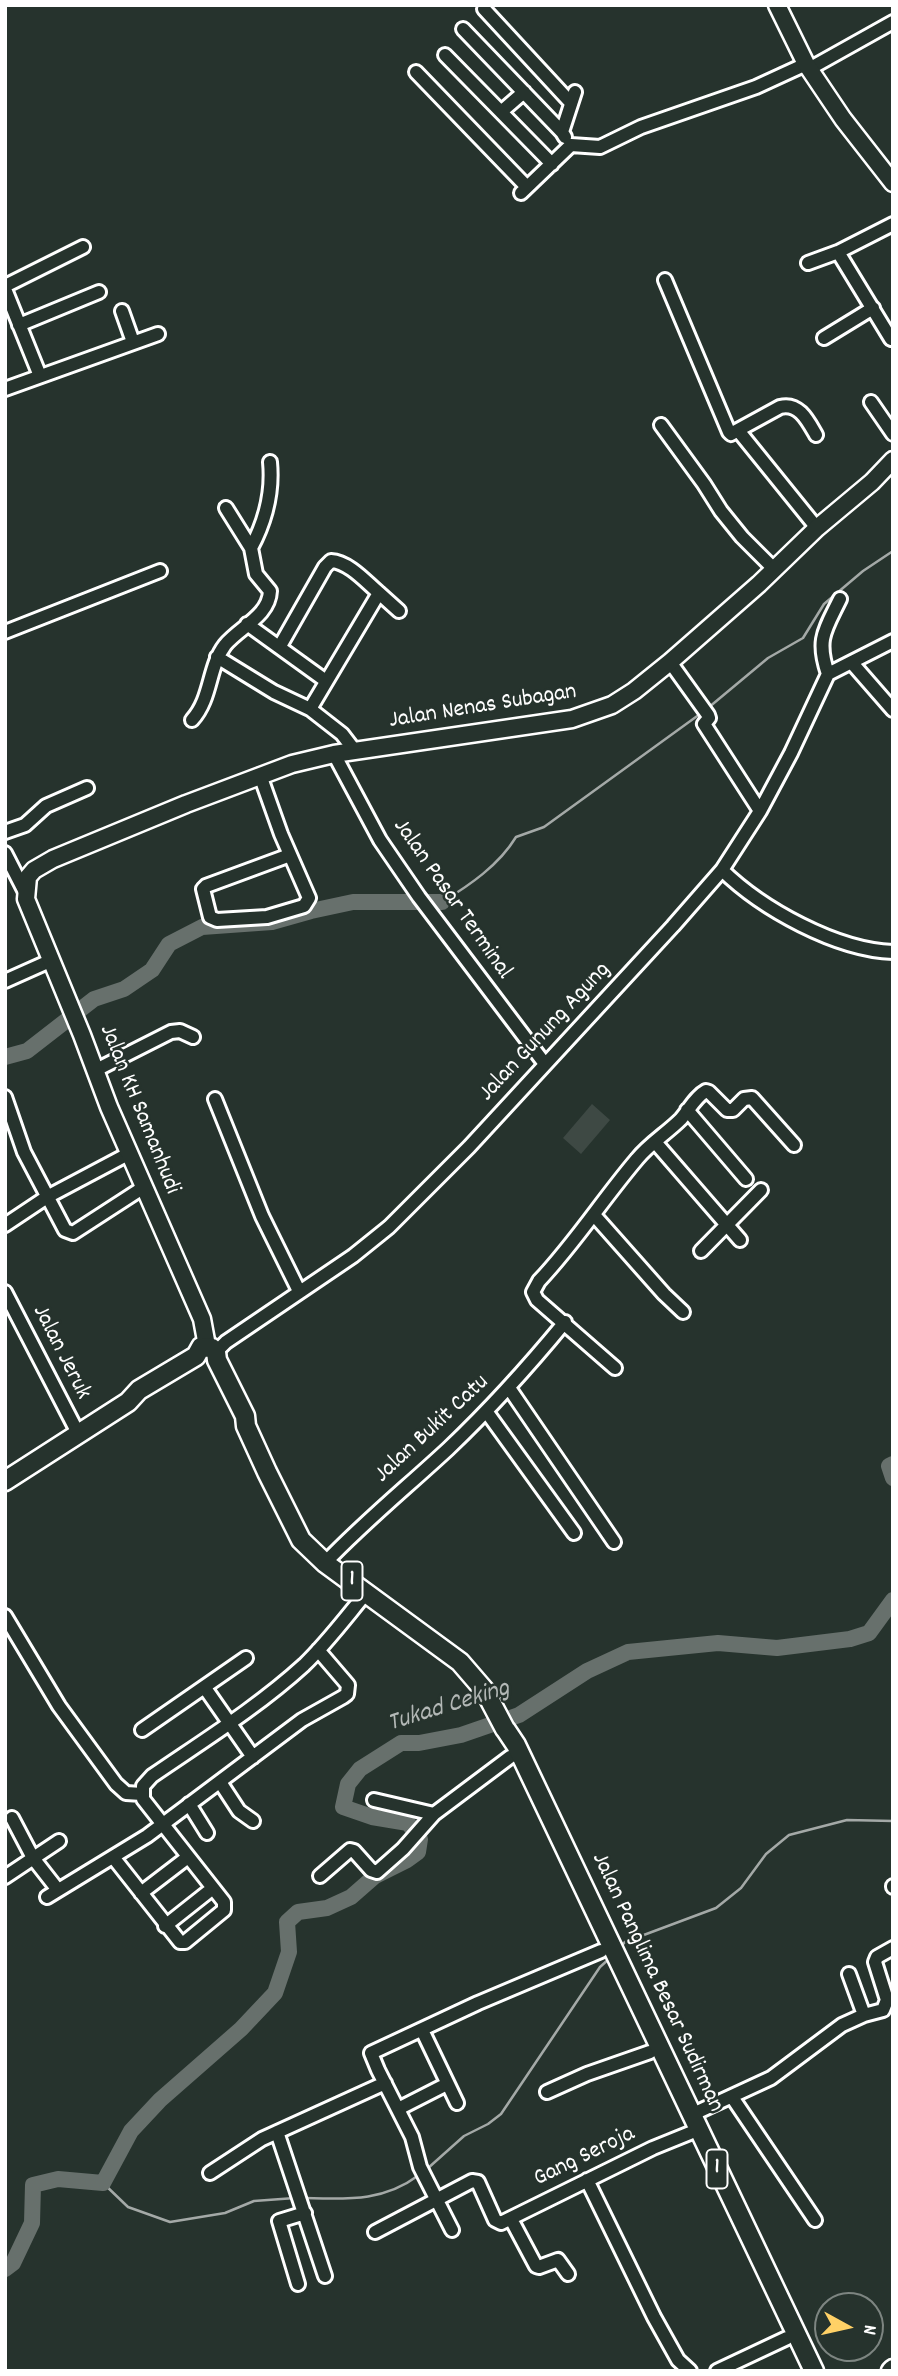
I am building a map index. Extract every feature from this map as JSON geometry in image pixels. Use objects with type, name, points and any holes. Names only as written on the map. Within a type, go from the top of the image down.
[{"type":"highway","points":[[5,1481],[128,1402],[144,1399],[208,1358]]},
{"type":"highway","name":"Jalan Panglima Besar Sudirman","points":[[208,1358],[239,1420],[246,1426],[294,1528],[310,1549],[460,1662],[478,1680],[516,1745],[605,1950]]},
{"type":"highway","name":"Jalan Panglima Besar Sudirman","points":[[505,1730],[510,1757],[618,1972],[803,2371]]},
{"type":"highway","name":"Jalan Panglima Besar Sudirman","points":[[618,1972],[650,2052],[690,2124]]},
{"type":"highway","name":"Jalan Panglima Besar Sudirman","points":[[717,2181],[814,2371]]},
{"type":"main road","points":[[777,5],[807,66],[893,183]]},
{"type":"main road","name":"Jalan Nenas Subagan","points":[[25,892],[28,877],[44,864],[186,804],[292,764],[334,754],[585,716],[612,705],[670,662],[817,528],[873,481],[893,460]]},
{"type":"main road","name":"Jalan KH Samanhudi","points":[[25,892],[109,1108],[202,1319],[208,1358]]},
{"type":"street","points":[[484,9],[573,97],[562,132]]},
{"type":"street","points":[[416,72],[524,190],[571,145],[600,147],[641,127],[807,66],[893,22]]},
{"type":"street","points":[[463,29],[562,132],[571,145]]},
{"type":"street","points":[[445,55],[552,164]]},
{"type":"street","points":[[501,112],[524,92]]},
{"type":"street","points":[[807,262],[838,252],[893,224]]},
{"type":"street","points":[[40,376],[5,288],[83,247]]},
{"type":"street","points":[[838,252],[891,340]]},
{"type":"street","points":[[665,280],[729,432],[731,434],[788,405],[804,416],[816,435]]},
{"type":"street","points":[[19,325],[99,292]]},
{"type":"street","points":[[824,338],[873,309]]},
{"type":"street","points":[[122,311],[133,342]]},
{"type":"street","points":[[5,388],[158,334]]},
{"type":"street","points":[[871,402],[893,434]]},
{"type":"street","points":[[661,425],[721,512],[774,569]]},
{"type":"street","points":[[738,430],[817,528]]},
{"type":"street","points":[[251,548],[267,512],[270,462]]},
{"type":"street","points":[[192,720],[203,703],[217,656],[226,643],[267,606],[270,596],[269,588],[253,566],[251,548],[226,508]]},
{"type":"street","points":[[280,646],[327,563],[339,562],[400,611]]},
{"type":"street","points":[[5,632],[160,571]]},
{"type":"street","points":[[310,709],[379,593]]},
{"type":"street","points":[[840,599],[822,638],[828,674],[893,641]]},
{"type":"street","points":[[247,624],[326,681]]},
{"type":"street","points":[[217,656],[274,692],[310,709],[342,733],[355,751]]},
{"type":"street","points":[[670,662],[704,709],[709,718],[704,724],[760,811]]},
{"type":"street","points":[[852,663],[893,710]]},
{"type":"street","name":"Jalan Gunung Agung","points":[[208,1358],[226,1342],[353,1256],[389,1227],[469,1147],[673,926],[722,870],[760,811],[828,674]]},
{"type":"street","name":"Jalan Pasar Terminal","points":[[334,754],[380,840],[422,902],[545,1064]]},
{"type":"street","points":[[260,775],[309,898],[304,906],[267,917],[217,920],[210,917],[203,895],[206,886],[290,855]]},
{"type":"street","points":[[5,832],[24,825],[42,808],[88,788]]},
{"type":"street","points":[[5,853],[25,892]]},
{"type":"street","points":[[722,870],[755,898],[818,932],[854,946],[893,952]]},
{"type":"street","points":[[5,981],[52,960]]},
{"type":"street","points":[[96,1070],[171,1031],[180,1031],[193,1037]]},
{"type":"street","points":[[615,1368],[537,1300],[533,1292],[538,1281],[639,1156],[706,1091],[727,1111],[736,1108],[747,1098],[752,1098],[794,1145]]},
{"type":"street","points":[[5,1097],[17,1137],[62,1227],[68,1232],[73,1233],[144,1187]]},
{"type":"street","points":[[215,1099],[262,1216],[299,1291]]},
{"type":"street","points":[[687,1110],[746,1179]]},
{"type":"street","points":[[655,1142],[740,1240]]},
{"type":"street","points":[[5,1225],[47,1197],[130,1153]]},
{"type":"street","points":[[701,1251],[761,1190]]},
{"type":"street","points":[[594,1215],[683,1312]]},
{"type":"street","name":"Jalan Jeruk","points":[[5,1292],[78,1433]]},
{"type":"street","name":"Jalan Bukit Catu","points":[[326,1563],[366,1521],[446,1450],[509,1388],[565,1322]]},
{"type":"street","points":[[509,1388],[614,1542]]},
{"type":"street","points":[[485,1411],[574,1533]]},
{"type":"street","points":[[113,1857],[178,1941],[186,1942],[224,1910],[224,1902],[143,1799],[143,1786],[152,1776],[230,1723],[294,1673],[318,1650],[368,1592]]},
{"type":"street","points":[[5,1616],[59,1706],[116,1784],[125,1793],[142,1794]]},
{"type":"street","points":[[12,1818],[53,1894],[163,1825],[302,1720],[347,1693],[348,1685],[318,1650]]},
{"type":"street","points":[[142,1730],[246,1657]]},
{"type":"street","points":[[205,1688],[253,1757]]},
{"type":"street","points":[[320,1876],[347,1851],[354,1851],[373,1873],[382,1869],[404,1849],[434,1814],[510,1757]]},
{"type":"street","points":[[220,1782],[239,1811],[253,1821]]},
{"type":"street","points":[[374,1800],[434,1814]]},
{"type":"street","points":[[189,1804],[207,1833]]},
{"type":"street","points":[[5,1877],[59,1841]]},
{"type":"street","points":[[141,1893],[188,1857]]},
{"type":"street","points":[[165,1926],[213,1888]]},
{"type":"street","name":"Gang Seroja","points":[[505,2221],[587,2180],[771,2078],[842,2025],[864,2015],[880,2012],[886,2005],[886,1995],[875,1962],[893,1948]]},
{"type":"street","points":[[452,2231],[420,2167],[412,2137],[372,2053],[375,2049],[478,2003],[605,1950]]},
{"type":"street","points":[[849,1974],[864,2015]]},
{"type":"street","points":[[422,2030],[457,2104]]},
{"type":"street","points":[[547,2092],[587,2074],[650,2052]]},
{"type":"street","points":[[210,2173],[277,2132],[385,2083]]},
{"type":"street","points":[[398,2109],[447,2084]]},
{"type":"street","points":[[733,2097],[815,2220]]},
{"type":"street","points":[[277,2132],[325,2276]]},
{"type":"street","points":[[587,2180],[654,2317],[678,2360],[690,2371]]},
{"type":"street","points":[[375,2232],[475,2181],[495,2220],[505,2221],[536,2266],[558,2260],[568,2274]]},
{"type":"street","points":[[298,2284],[279,2221],[305,2213]]},
{"type":"street","points":[[717,2371],[787,2337]]},
{"type":"shaded area","points":[[592,1104],[610,1120],[581,1154],[563,1138]]},
{"type":"waterway","points":[[708,708],[768,658],[803,638],[824,604],[863,571],[893,551]]},
{"type":"waterway","points":[[442,902],[483,874],[501,857],[516,837],[544,827],[700,714]]},
{"type":"waterway","points":[[5,1057],[27,1051],[94,999],[124,989],[152,970],[169,944],[202,927],[272,922],[353,902],[442,902]]},
{"type":"waterway","points":[[893,1198],[893,1231]]},
{"type":"waterway","name":"Tukad Ceking","points":[[893,1464],[889,1466],[893,1478]]},
{"type":"waterway","name":"Tukad Ceking","points":[[5,2269],[13,2263],[32,2223],[33,2185],[58,2179],[103,2183],[131,2131],[160,2100],[241,2029],[275,1993],[289,1952],[287,1922],[298,1912],[327,1908],[351,1897],[375,1876],[418,1852],[420,1839],[408,1823],[372,1817],[343,1807],[348,1784],[360,1769],[401,1743],[419,1743],[461,1735],[519,1715],[587,1671],[628,1652],[718,1643],[777,1648],[850,1639],[869,1633],[893,1600]]},
{"type":"waterway","points":[[619,1948],[625,1942],[716,1908],[741,1888],[766,1854],[789,1835],[847,1820],[893,1821]]},
{"type":"waterway","points":[[427,2169],[464,2136],[501,2114],[600,1967],[610,1958]]},
{"type":"waterway","points":[[305,2198],[364,2197],[392,2190],[419,2175]]},
{"type":"waterway","points":[[103,2183],[128,2207],[170,2222],[225,2213],[254,2201],[295,2198]]}]
